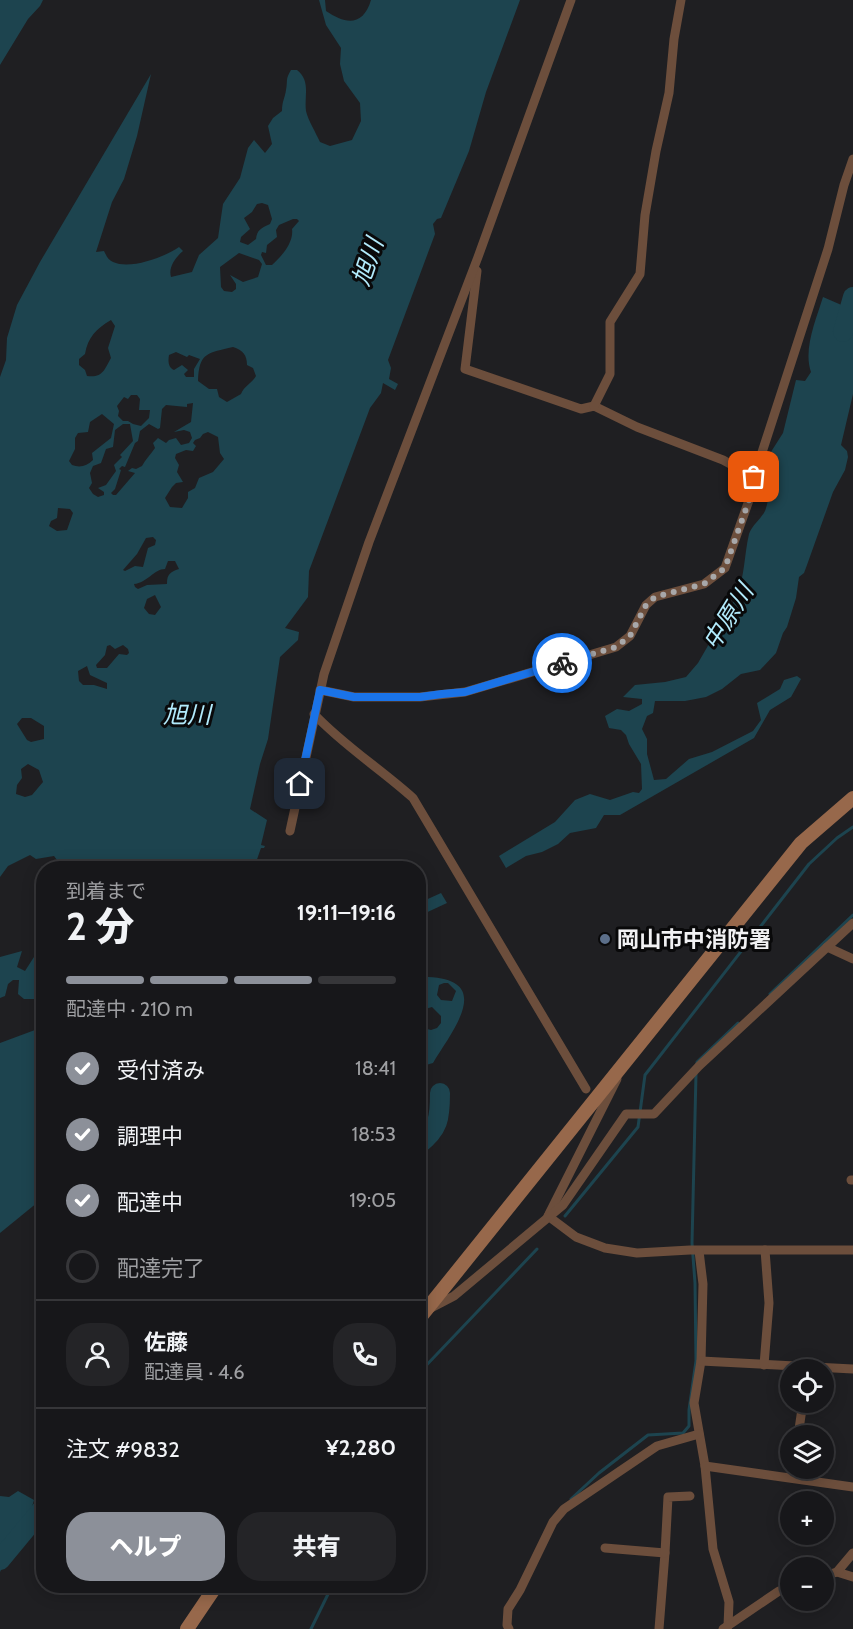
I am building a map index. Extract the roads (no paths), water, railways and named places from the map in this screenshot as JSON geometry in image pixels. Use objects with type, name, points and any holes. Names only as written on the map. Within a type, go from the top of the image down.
[{"type":"street","points":[[290,831],[320,690],[369,542],[478,257],[572,0]]},
{"type":"street","points":[[594,406],[610,374],[610,322],[640,274],[645,215],[669,93],[674,39],[681,0]]},
{"type":"street","points":[[320,690],[354,697],[420,697],[465,692],[616,647],[630,636],[646,605],[655,597],[704,584],[725,568],[753,489],[754,477],[828,249],[853,159]]},
{"type":"street","points":[[478,257],[465,369],[581,409],[594,406],[637,428],[723,460],[754,477]]},
{"type":"street","points":[[314,714],[343,742],[413,798],[586,1089]]},
{"type":"street","points":[[426,1310],[801,843],[853,798]]},
{"type":"street","points":[[426,1313],[454,1296],[563,1205],[626,1114],[654,1114],[697,1068],[853,923]]},
{"type":"street","points":[[827,947],[853,959]]},
{"type":"street","points":[[548,1216],[624,1066]]},
{"type":"street","points":[[548,1216],[576,1238],[605,1248],[637,1252],[853,1250]]},
{"type":"street","points":[[694,1250],[703,1284],[701,1361],[694,1403],[705,1466],[711,1538],[729,1602],[724,1628]]},
{"type":"street","points":[[764,1365],[769,1303],[765,1250]]},
{"type":"street","points":[[701,1361],[780,1366]]},
{"type":"street","points":[[834,1369],[853,1369]]},
{"type":"street","points":[[509,1629],[508,1609],[520,1590],[553,1522],[564,1509],[657,1446],[699,1434]]},
{"type":"street","points":[[705,1466],[780,1472]]},
{"type":"street","points":[[819,1479],[853,1487]]},
{"type":"street","points":[[659,1629],[668,1497],[690,1496]]},
{"type":"street","points":[[605,1548],[665,1553]]},
{"type":"street","points":[[834,1573],[853,1553]]},
{"type":"street","points":[[837,1572],[853,1577]]},
{"type":"street","points":[[724,1628],[780,1591]]},
{"type":"street","points":[[187,1629],[211,1593]]},
{"type":"water","points":[[0,0],[43,0],[28,19],[0,65]]},
{"type":"water","name":"旭川","points":[[319,0],[325,0],[326,11],[340,19],[353,20],[363,15],[371,0],[520,0],[486,92],[469,151],[441,218],[433,224],[435,234],[388,360],[391,368],[389,379],[398,384],[395,390],[383,383],[381,393],[370,408],[309,571],[308,597],[285,628],[299,632],[298,640],[280,657],[268,739],[250,809],[267,820],[261,845],[265,846],[261,848],[256,861],[58,861],[54,856],[36,859],[30,855],[8,866],[0,877],[0,377],[6,360],[7,338],[17,305],[151,74],[137,136],[124,179],[112,202],[96,252],[104,251],[108,259],[113,262],[129,264],[165,255],[179,247],[183,251],[175,259],[170,273],[171,277],[192,272],[199,255],[218,238],[223,204],[240,178],[248,148],[254,140],[265,153],[272,144],[268,126],[273,118],[282,111],[287,78],[291,70],[297,70],[304,79],[306,111],[320,142],[330,146],[352,140],[361,121],[360,103],[344,81],[340,64],[341,48],[326,25]],"holes":[[[257,204],[268,205],[272,219],[270,224],[260,230],[256,239],[248,245],[240,242],[241,237],[250,229],[244,218]],[[293,219],[299,221],[292,229],[291,239],[283,253],[272,265],[266,265],[261,255],[262,252],[266,253],[267,245],[277,237],[276,230],[279,225]],[[239,253],[259,260],[262,264],[258,277],[243,282],[230,275],[236,284],[236,289],[232,292],[224,291],[221,287],[220,267]],[[111,320],[115,326],[108,348],[111,358],[100,374],[87,376],[85,370],[79,365],[79,359],[85,354],[88,343],[97,330]],[[233,347],[244,353],[247,365],[253,368],[256,376],[241,394],[227,402],[219,397],[217,389],[209,389],[198,381],[199,371],[200,364],[206,355]],[[176,352],[200,359],[194,369],[194,377],[186,377],[184,374],[188,370],[182,365],[174,370],[169,362],[169,355]],[[131,395],[137,395],[140,399],[139,410],[150,410],[149,418],[141,426],[123,421],[118,416],[117,406],[124,397],[128,399]],[[193,403],[191,422],[174,432],[184,430],[190,432],[192,438],[189,443],[181,445],[176,438],[166,443],[158,438],[153,443],[155,448],[142,466],[128,471],[135,473],[116,495],[113,495],[111,493],[115,489],[121,470],[119,469],[122,466],[125,467],[138,441],[140,431],[149,424],[160,428],[162,409],[166,405],[187,407],[187,404]],[[102,414],[114,424],[111,438],[92,453],[93,460],[86,465],[72,465],[69,461],[75,449],[75,438],[78,433],[88,432],[90,422]],[[123,424],[130,424],[133,441],[120,455],[122,457],[114,465],[116,471],[106,485],[98,488],[104,492],[104,495],[98,497],[89,488],[92,483],[90,473],[93,466],[101,463],[106,449],[113,447],[115,430]],[[208,432],[218,437],[220,453],[224,459],[213,472],[199,478],[195,488],[188,492],[188,498],[182,508],[170,507],[165,498],[176,483],[183,482],[177,472],[179,465],[175,458],[176,454],[186,450],[193,451],[196,446],[193,443]],[[58,508],[70,509],[73,513],[67,530],[57,531],[49,526],[51,521],[57,518]],[[153,537],[156,540],[155,545],[148,548],[143,567],[135,566],[123,570],[137,554],[146,538]],[[168,561],[175,561],[179,569],[170,574],[167,584],[147,585],[138,589],[135,587],[134,584],[165,569]],[[155,595],[161,607],[155,615],[149,614],[144,608],[147,599]],[[110,645],[115,649],[123,645],[129,653],[119,654],[107,668],[97,668],[96,665],[105,655],[107,646]],[[87,666],[90,675],[107,683],[107,689],[94,685],[83,685],[79,681],[78,671]],[[22,718],[31,718],[44,726],[44,739],[31,742],[27,740],[17,724]],[[28,764],[39,770],[43,782],[32,795],[25,797],[16,794],[17,785],[22,778],[21,769]]]},
{"type":"water","points":[[823,297],[853,310],[853,394],[841,445],[847,451],[848,457],[845,470],[833,492],[804,573],[799,577],[796,598],[776,653],[760,670],[741,674],[722,689],[706,697],[685,701],[655,701],[653,713],[647,716],[642,729],[647,739],[647,754],[654,780],[666,779],[689,759],[712,752],[753,731],[761,720],[757,703],[780,689],[784,680],[797,676],[801,679],[791,697],[770,710],[754,738],[620,815],[604,815],[596,828],[570,833],[558,844],[542,852],[526,856],[506,868],[499,856],[555,822],[575,800],[590,794],[610,800],[633,792],[639,793],[642,789],[641,764],[626,735],[621,730],[609,728],[605,716],[617,709],[629,711],[642,704],[642,699],[623,697],[635,685],[686,677],[698,663],[736,597],[743,574],[749,534],[765,511],[768,501],[774,470],[768,464],[769,455],[783,433],[796,380],[805,381],[811,372],[809,344]]},
{"type":"water","points":[[441,893],[447,903],[426,913],[426,900]]},
{"type":"water","points":[[22,951],[17,967],[25,971],[36,954],[36,999],[24,999],[18,994],[19,980],[13,980],[8,984],[5,996],[0,998],[0,957]]},
{"type":"water","points":[[426,977],[428,977],[448,980],[460,987],[464,997],[463,1009],[457,1023],[433,1063],[426,1065],[426,1029],[437,1028],[441,1023],[441,1016],[432,1007],[426,1009]],"holes":[[[448,983],[456,991],[452,1001],[441,1000],[437,995],[439,985]]]},
{"type":"water","points":[[36,1030],[36,1204],[0,1233],[0,1043]]},
{"type":"water","points":[[18,1491],[34,1500],[30,1514],[36,1523],[8,1556],[0,1572],[0,1496],[9,1497]]},
{"type":"waterway","name":"中原川","points":[[843,332],[853,297]]},
{"type":"waterway","points":[[565,1216],[638,1127],[645,1075],[809,864],[837,838],[853,827]]},
{"type":"waterway","points":[[770,994],[853,915]]},
{"type":"waterway","points":[[697,1064],[738,1023]]},
{"type":"waterway","points":[[571,1499],[599,1473],[648,1435],[683,1433],[689,1426],[696,1361],[692,1243],[696,1074]]},
{"type":"waterway","points":[[426,1138],[437,1122],[440,1093]]},
{"type":"waterway","points":[[426,1366],[537,1249]]},
{"type":"waterway","points":[[0,1560],[36,1517]]},
{"type":"waterway","points":[[311,1629],[329,1593]]},
{"type":"place","name":"岡山市中消防署","points":[[605,939]]}]
